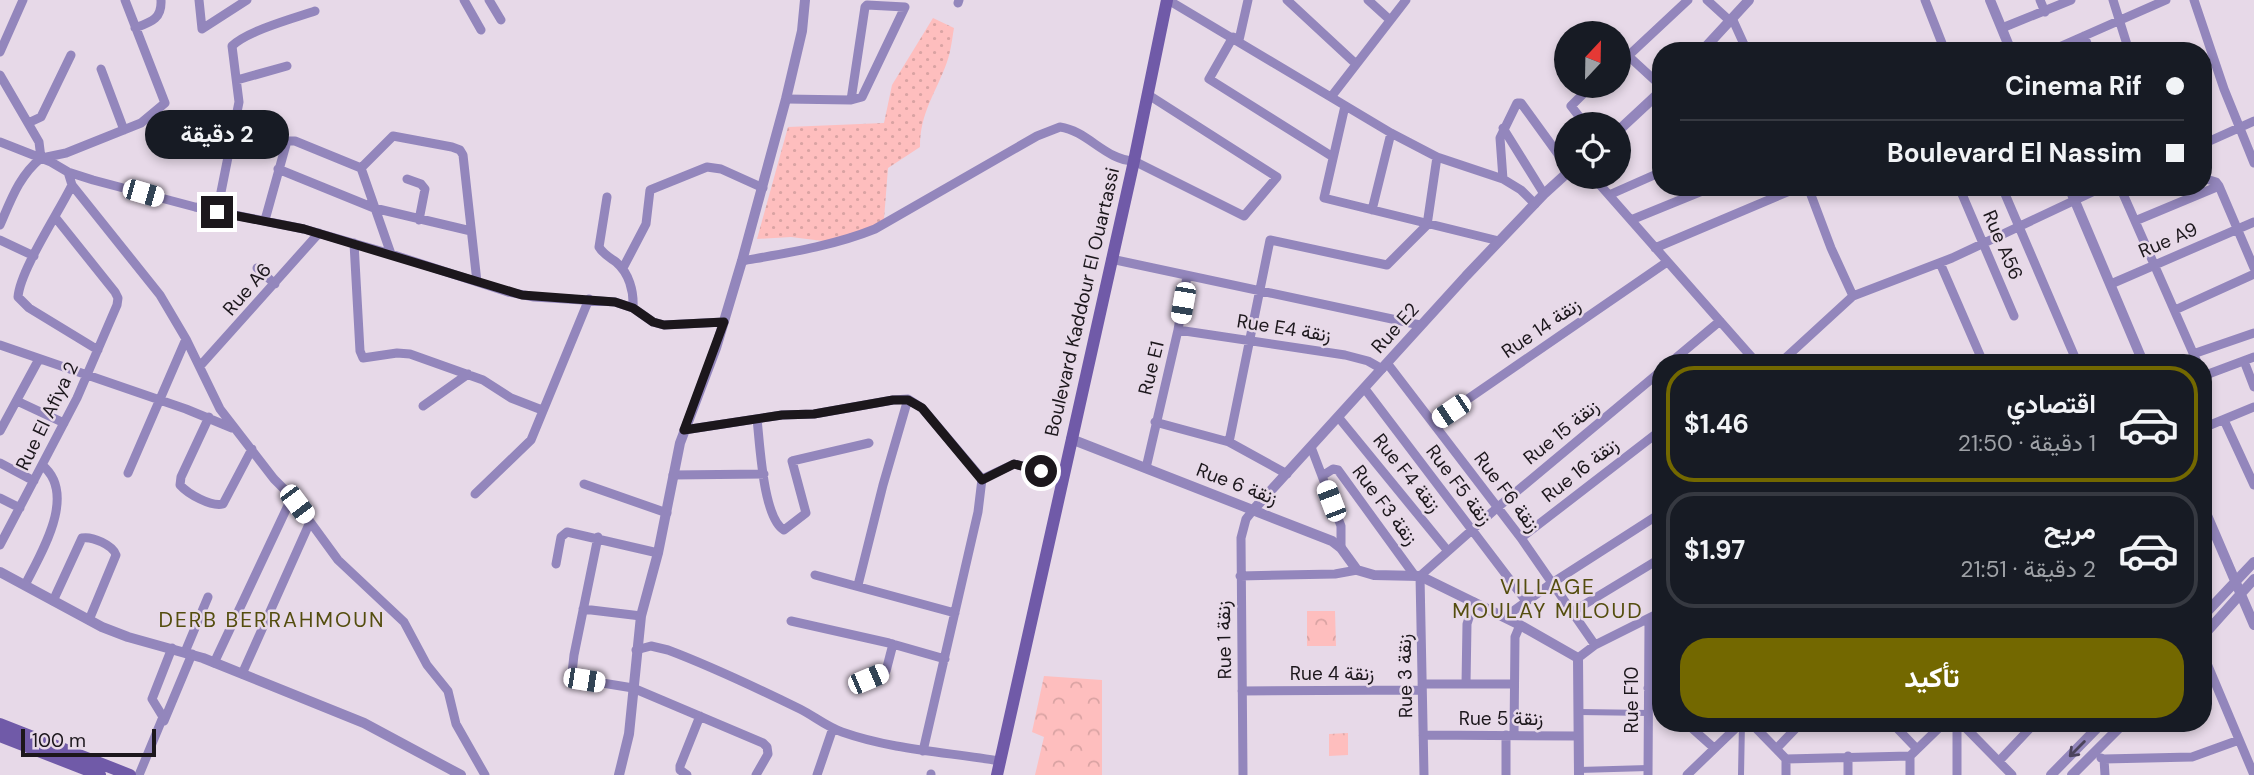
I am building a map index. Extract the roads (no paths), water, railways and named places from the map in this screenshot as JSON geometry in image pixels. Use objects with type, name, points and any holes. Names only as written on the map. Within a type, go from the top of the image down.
[{"type":"main road","name":"Boulevard Kaddour El Ouartassi","points":[[996,775],[1168,0]]},
{"type":"main road","points":[[0,723],[130,775]]},
{"type":"main road","points":[[0,736],[100,775]]},
{"type":"street","points":[[0,52],[23,0]]},
{"type":"street","points":[[0,225],[18,184],[30,167],[41,158],[66,153],[141,123],[165,103],[125,0]]},
{"type":"street","points":[[199,0],[202,29],[244,1]]},
{"type":"street","points":[[464,0],[481,30]]},
{"type":"street","points":[[489,0],[501,20]]},
{"type":"street","points":[[619,775],[629,734],[641,616],[658,553],[673,474],[684,430],[724,322],[763,188],[802,32],[805,0]]},
{"type":"street","points":[[1168,0],[1391,133],[1437,157],[1503,179],[1521,190],[1535,204]]},
{"type":"street","points":[[1248,0],[1236,39],[1209,79],[1333,157]]},
{"type":"street","points":[[1287,0],[1356,64]]},
{"type":"street","points":[[1368,0],[1390,20]]},
{"type":"street","points":[[1331,97],[1406,0]]},
{"type":"street","points":[[1631,51],[1688,0]]},
{"type":"street","points":[[1707,0],[1731,20],[1742,42]]},
{"type":"street","points":[[1710,42],[1749,0]]},
{"type":"street","points":[[1925,0],[1941,42]]},
{"type":"street","points":[[1990,0],[2007,42]]},
{"type":"street","points":[[2040,0],[2045,12]]},
{"type":"street","points":[[2002,28],[2071,0]]},
{"type":"street","points":[[2113,0],[2126,42]]},
{"type":"street","points":[[2070,42],[2152,2],[2166,0]]},
{"type":"street","points":[[2194,0],[2209,42]]},
{"type":"street","points":[[135,27],[155,20],[161,5]]},
{"type":"street","points":[[786,99],[851,100],[863,95],[905,8],[865,7],[851,100]]},
{"type":"street","points":[[217,212],[237,115],[237,80],[231,49],[233,44],[274,25],[316,11]]},
{"type":"street","points":[[2084,36],[2086,42]]},
{"type":"street","points":[[2212,50],[2254,163]]},
{"type":"street","points":[[28,123],[41,117],[71,55]]},
{"type":"street","points":[[1631,63],[1652,80]]},
{"type":"street","points":[[237,80],[288,66]]},
{"type":"street","points":[[101,69],[124,130]]},
{"type":"street","points":[[0,75],[41,147],[41,158]]},
{"type":"street","points":[[742,261],[837,243],[875,229],[1052,129],[1060,127],[1074,130],[1117,158],[1134,161],[1243,216],[1277,178],[1147,94]]},
{"type":"street","points":[[1631,118],[1652,97]]},
{"type":"street","points":[[1576,112],[1571,106],[1579,98]]},
{"type":"street","points":[[1503,179],[1499,140],[1517,103],[1521,103],[1554,148]]},
{"type":"street","points":[[1345,106],[1324,197],[1499,241]]},
{"type":"street","points":[[2212,139],[2254,121]]},
{"type":"street","points":[[1503,128],[1544,194]]},
{"type":"street","points":[[1372,210],[1391,133]]},
{"type":"street","points":[[361,168],[393,136],[460,150],[463,155],[477,282]]},
{"type":"street","points":[[265,220],[285,145],[290,141],[361,168]]},
{"type":"street","points":[[0,142],[68,172],[217,212],[320,233],[522,295],[615,302],[633,308],[657,324],[724,322]]},
{"type":"street","points":[[1229,442],[1271,239],[1386,265],[1427,225],[1437,157]]},
{"type":"street","points":[[623,268],[646,224],[650,190],[653,187],[707,167],[728,172],[763,188]]},
{"type":"street","points":[[361,168],[391,254]]},
{"type":"street","points":[[278,169],[374,208],[471,232]]},
{"type":"street","points":[[68,172],[72,185],[152,283],[186,339],[213,399],[292,497],[338,560],[407,626],[427,665],[448,691],[456,724],[485,775]]},
{"type":"street","points":[[1609,195],[1652,176]]},
{"type":"street","points":[[407,179],[421,184],[425,189],[419,220]]},
{"type":"street","points":[[2212,181],[2219,186],[2254,268]]},
{"type":"street","points":[[72,185],[34,256],[18,292],[19,300],[98,350]]},
{"type":"street","name":"Rue E2","points":[[1254,509],[1339,418],[1420,325],[1554,185]]},
{"type":"street","points":[[2212,189],[2219,186]]},
{"type":"street","points":[[1604,189],[1747,354]]},
{"type":"street","points":[[1631,220],[1690,196]]},
{"type":"street","points":[[1655,248],[1778,196]]},
{"type":"street","points":[[1811,196],[1853,296]]},
{"type":"street","name":"Rue A56","points":[[1963,196],[2014,316]]},
{"type":"street","points":[[2007,196],[2074,354]]},
{"type":"street","points":[[2072,196],[2140,354]]},
{"type":"street","points":[[1790,354],[1853,296],[1940,263],[2083,196]]},
{"type":"street","points":[[2124,196],[2193,354]]},
{"type":"street","points":[[2135,221],[2195,196]]},
{"type":"street","points":[[607,197],[599,247],[623,268],[634,293],[633,308]]},
{"type":"street","name":"Rue El Afiya 2","points":[[0,545],[64,423],[116,311],[118,298],[55,217]]},
{"type":"street","name":"Rue A9","points":[[2111,284],[2254,222]]},
{"type":"street","name":"Rue A6","points":[[200,366],[320,233]]},
{"type":"street","points":[[0,240],[34,256]]},
{"type":"street","points":[[354,243],[361,356],[366,359],[406,353],[483,380],[512,398],[542,410]]},
{"type":"street","points":[[1111,259],[1420,325]]},
{"type":"street","name":"Rue 14 زنقة","points":[[1433,423],[1667,262]]},
{"type":"street","points":[[1940,263],[1980,354]]},
{"type":"street","points":[[257,268],[275,284]]},
{"type":"street","points":[[2175,310],[2254,274]]},
{"type":"street","name":"Rue E1","points":[[1146,468],[1178,330],[1187,276]]},
{"type":"street","points":[[475,494],[528,443],[589,299]]},
{"type":"street","points":[[1681,354],[1720,321]]},
{"type":"street","name":"Rue E4 زنقة","points":[[1178,330],[1358,358],[1385,366]]},
{"type":"street","points":[[2204,354],[2254,333]]},
{"type":"street","points":[[128,473],[186,339]]},
{"type":"street","points":[[0,345],[88,374],[238,431]]},
{"type":"street","points":[[2212,373],[2254,357]]},
{"type":"street","points":[[0,431],[39,359]]},
{"type":"street","points":[[2244,361],[2254,387]]},
{"type":"street","name":"Rue F6 زنقة","points":[[1385,366],[1498,507],[1595,645]]},
{"type":"street","points":[[423,406],[468,374]]},
{"type":"street","name":"Rue 15 زنقة","points":[[1418,576],[1652,378]]},
{"type":"street","name":"Rue F5 زنقة","points":[[1365,389],[1526,601]]},
{"type":"street","points":[[684,430],[908,400],[922,408],[982,480],[978,512],[923,751]]},
{"type":"street","points":[[858,585],[908,400]]},
{"type":"street","points":[[16,401],[64,423]]},
{"type":"street","points":[[2212,425],[2254,407]]},
{"type":"street","points":[[209,418],[181,477],[180,485],[186,491],[214,504],[223,504],[252,449]]},
{"type":"street","name":"Rue F4 زنقة","points":[[1339,418],[1447,550]]},
{"type":"street","points":[[757,419],[770,513],[778,527],[787,530],[806,513],[792,461],[869,443]]},
{"type":"street","points":[[2224,420],[2254,485]]},
{"type":"street","points":[[1155,422],[1229,442],[1287,474]]},
{"type":"street","name":"Rue 16 زنقة","points":[[1521,538],[1652,437]]},
{"type":"street","name":"Rue 6 زنقة","points":[[1071,439],[1332,541],[1341,548],[1357,570]]},
{"type":"street","points":[[1311,447],[1341,526],[1341,548]]},
{"type":"street","points":[[0,463],[34,481]]},
{"type":"street","points":[[982,480],[1014,464],[1063,476]]},
{"type":"street","points":[[25,585],[56,512],[55,480],[51,472],[42,465]]},
{"type":"street","name":"Rue F3 زنقة","points":[[1322,477],[1333,469],[1338,470],[1418,576]]},
{"type":"street","points":[[673,474],[764,474]]},
{"type":"street","points":[[584,484],[667,513]]},
{"type":"street","points":[[214,663],[292,497]]},
{"type":"street","points":[[0,498],[20,508]]},
{"type":"street","name":"Rue 1 زنقة","points":[[1243,775],[1240,576],[1242,527],[1254,509]]},
{"type":"street","points":[[1505,617],[1552,583],[1652,519]]},
{"type":"street","points":[[242,674],[310,522]]},
{"type":"street","points":[[2212,527],[2254,625]]},
{"type":"street","points":[[556,564],[561,537],[573,532],[658,553]]},
{"type":"street","points":[[53,601],[82,538],[88,537],[112,548],[116,555],[89,620]]},
{"type":"street","points":[[598,537],[572,673],[584,680],[633,688],[767,747],[768,754],[756,775]]},
{"type":"street","points":[[2212,606],[2254,562]]},
{"type":"street","points":[[1572,612],[1652,563]]},
{"type":"street","points":[[1240,576],[1335,574],[1357,570],[1374,575],[1418,576],[1505,617],[1578,658]]},
{"type":"street","points":[[0,572],[128,638],[188,653],[380,729],[461,775]]},
{"type":"street","points":[[815,575],[955,613]]},
{"type":"street","name":"Rue 3 زنقة","points":[[1418,576],[1424,775]]},
{"type":"street","points":[[2212,626],[2254,579]]},
{"type":"street","points":[[141,775],[208,597]]},
{"type":"street","points":[[1466,684],[1467,624],[1474,602]]},
{"type":"street","points":[[583,609],[641,616]]},
{"type":"street","points":[[1578,658],[1595,645],[1652,620]]},
{"type":"street","points":[[791,621],[893,644],[945,659]]},
{"type":"street","points":[[1648,623],[1652,627]]},
{"type":"street","name":"Rue F10","points":[[1648,623],[1648,771]]},
{"type":"street","points":[[1506,775],[1515,637],[1520,625]]},
{"type":"street","points":[[853,686],[886,671],[893,644]]},
{"type":"street","points":[[636,650],[659,647],[684,656],[803,710],[832,728],[923,751],[950,752],[999,761]]},
{"type":"street","points":[[141,775],[163,717],[152,697],[172,648]]},
{"type":"street","points":[[1578,658],[1579,773],[1648,771]]},
{"type":"street","points":[[2212,676],[2254,775]]},
{"type":"street","name":"Rue 4 زنقة","points":[[1242,691],[1514,684]]},
{"type":"street","points":[[1648,688],[1652,692]]},
{"type":"street","points":[[1579,712],[1649,713]]},
{"type":"street","points":[[687,775],[680,770],[680,766],[700,716]]},
{"type":"street","points":[[817,775],[832,728]]},
{"type":"street","points":[[1696,732],[1714,748]]},
{"type":"street","points":[[1686,775],[1732,732]]},
{"type":"street","points":[[1741,775],[1742,732]]},
{"type":"street","points":[[1760,732],[1786,759],[1786,775]]},
{"type":"street","points":[[1777,748],[1792,732]]},
{"type":"street","points":[[1899,732],[1914,752]]},
{"type":"street","points":[[1910,775],[1914,752],[1935,732]]},
{"type":"street","points":[[1956,775],[1958,732]]},
{"type":"street","points":[[1968,732],[2012,775]]},
{"type":"street","points":[[1999,761],[2024,732]]},
{"type":"street","points":[[2051,775],[2091,732]]},
{"type":"street","points":[[2072,775],[2115,732]]},
{"type":"street","name":"Rue 5 زنقة","points":[[1423,735],[1578,736]]},
{"type":"street","points":[[2092,754],[2104,759],[2192,757],[2239,740]]},
{"type":"street","points":[[1786,759],[1914,752]]},
{"type":"street","points":[[1848,756],[1849,775]]},
{"type":"street","points":[[2104,759],[2105,775]]},
{"type":"district","name":"VILLAGE MOULAY MILOUD","points":[[1548,599]]},
{"type":"district","name":"DERB BERRAHMOUN","points":[[272,620]]}]
